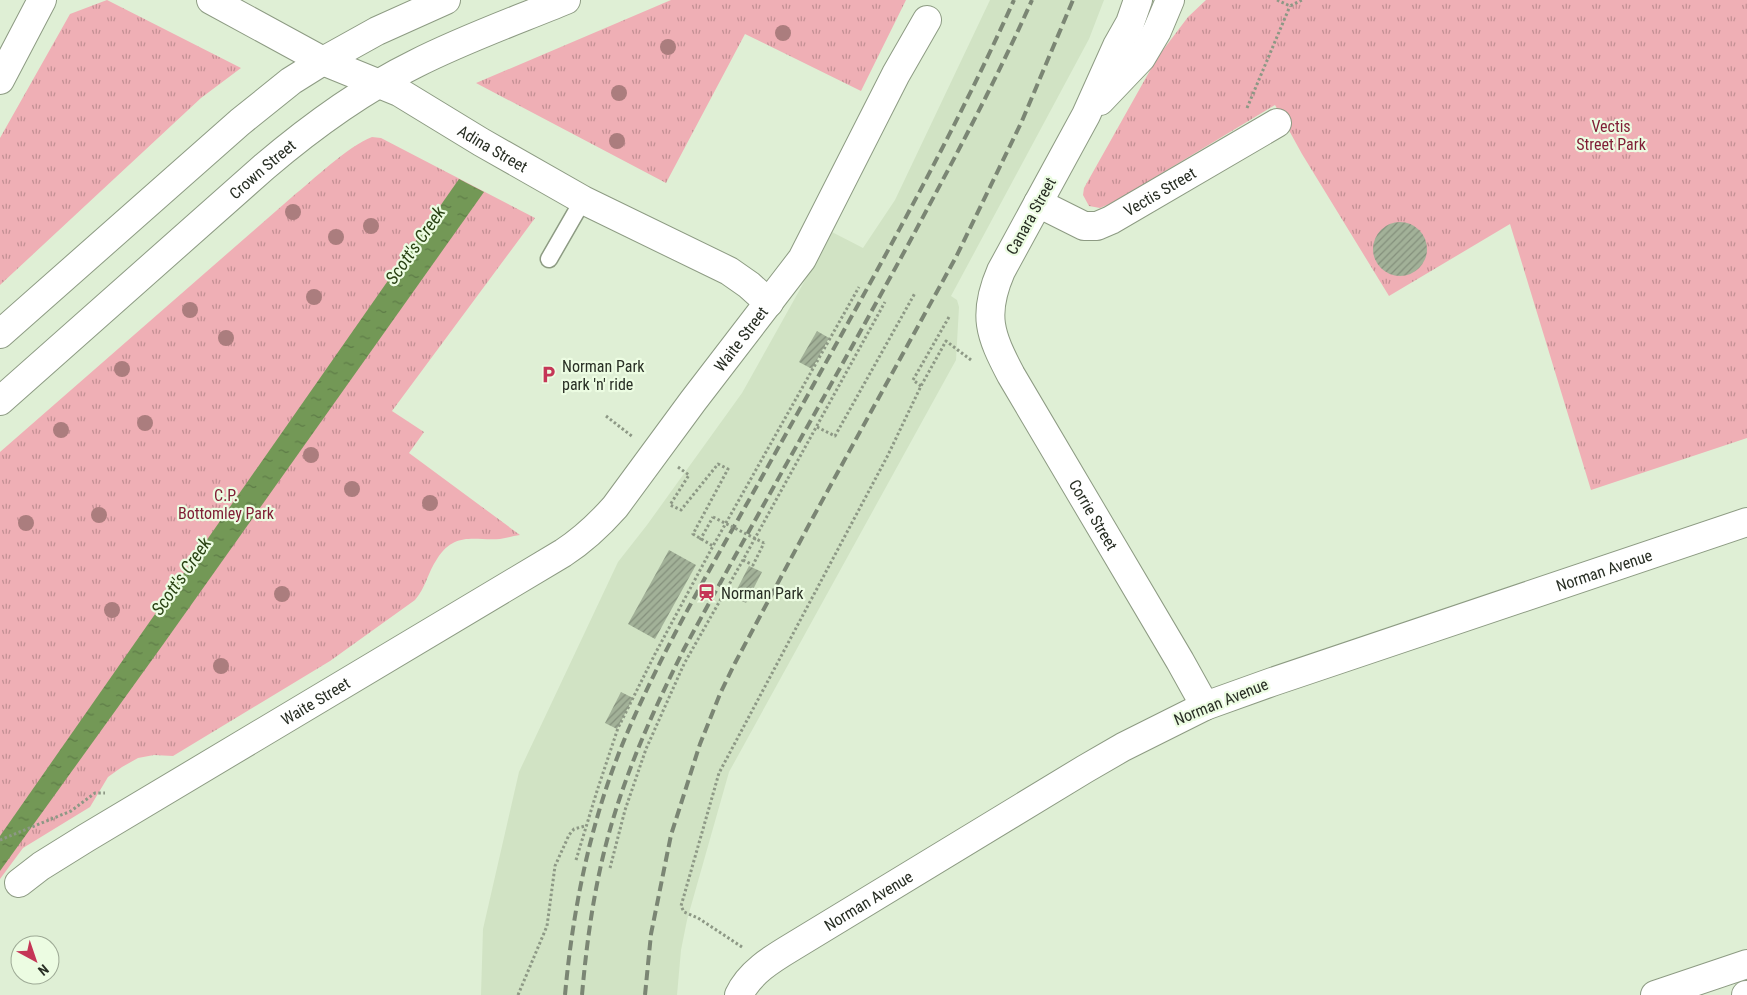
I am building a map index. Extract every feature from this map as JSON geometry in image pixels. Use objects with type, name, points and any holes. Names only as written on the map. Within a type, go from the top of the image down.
[{"type":"street","points":[[0,80],[42,0]]},
{"type":"street","name":"Adina Street","points":[[211,0],[323,61],[399,92],[481,142],[583,200],[729,271],[749,285],[769,303]]},
{"type":"street","points":[[0,334],[240,122],[291,82],[323,61],[377,31],[446,0]]},
{"type":"street","name":"Crown Street","points":[[0,401],[298,139],[348,102],[413,64],[454,45],[566,0]]},
{"type":"street","name":"Canara Street","points":[[990,322],[995,284],[1086,115],[1117,46],[1130,23],[1138,0]]},
{"type":"street","name":"Canara Street","points":[[1086,115],[1141,58],[1174,4]]},
{"type":"street","name":"Waite Street","points":[[19,883],[142,796],[479,589],[563,553],[585,538],[601,523],[802,259],[896,74],[927,20]]},
{"type":"street","name":"Vectis Street","points":[[1038,203],[1084,226],[1098,226],[1268,128]]},
{"type":"street","name":"Corrie Street","points":[[990,322],[996,346],[1011,375],[1163,631],[1205,706]]},
{"type":"street","name":"Norman Avenue","points":[[742,990],[766,965],[792,947],[1068,779],[1123,747],[1205,706],[1747,522]]},
{"type":"street","points":[[1655,995],[1747,964]]},
{"type":"lane","points":[[550,259],[583,200]]},
{"type":"path","points":[[1277,0],[1290,6]]},
{"type":"path","points":[[1268,128],[1247,106],[1264,71],[1290,6],[1302,0]]},
{"type":"path","points":[[576,860],[618,728],[713,546],[859,286]]},
{"type":"path","points":[[817,427],[835,436],[915,293]]},
{"type":"path","points":[[610,868],[625,810],[646,749],[684,664],[885,302]]},
{"type":"path","points":[[921,386],[913,380],[949,317]]},
{"type":"path","points":[[746,950],[698,918],[684,912],[681,906],[719,772],[888,455],[921,386],[946,341],[971,360]]},
{"type":"path","points":[[606,416],[638,440]]},
{"type":"path","points":[[678,467],[689,475],[670,505],[681,510],[718,464],[728,469],[693,534],[700,540],[713,546]]},
{"type":"path","points":[[700,540],[713,517],[764,543],[753,565],[743,560]]},
{"type":"path","points":[[0,840],[52,820]]},
{"type":"path","points":[[518,995],[547,926],[555,866],[569,835],[574,829],[586,826]]},
{"type":"shaded area","points":[[990,0],[1104,0],[1089,39],[951,296],[957,300],[959,307],[956,360],[729,772],[687,920],[681,950],[677,995],[481,995],[483,929],[519,772],[618,562],[742,393],[832,232],[863,248],[895,200]]},
{"type":"green space","points":[[107,0],[241,68],[201,98],[0,285],[0,138],[70,14]]},
{"type":"green space","points":[[671,0],[906,0],[861,91],[745,34],[666,183],[476,83]]},
{"type":"green space","name":"Vectis Street Park","points":[[1206,0],[1747,0],[1747,438],[1591,490],[1510,224],[1389,296],[1302,154],[1275,105],[1114,202],[1100,208],[1089,206],[1083,195],[1084,188],[1157,58],[1188,17]]},
{"type":"green space","name":"C.P. Bottomley Park","points":[[372,137],[381,138],[535,218],[392,411],[424,432],[409,453],[520,535],[500,539],[466,539],[451,544],[437,559],[415,600],[330,661],[173,756],[154,755],[138,758],[122,767],[108,777],[90,807],[23,848],[0,879],[0,452],[320,173],[352,148]]},
{"type":"water","name":"Scott's Creek","points":[[459,179],[484,192],[0,871],[0,836]]},
{"type":"building","points":[[1400,222],[1410,224],[1419,230],[1425,239],[1427,249],[1425,259],[1419,268],[1410,274],[1400,276],[1390,274],[1381,268],[1375,259],[1373,249],[1375,239],[1381,230],[1390,224]]},
{"type":"building","points":[[817,331],[829,338],[812,369],[799,362]]},
{"type":"building","name":"Norman Park","points":[[669,550],[696,565],[655,639],[628,624]]},
{"type":"building","points":[[749,566],[762,572],[746,603],[733,597]]},
{"type":"building","points":[[621,692],[633,698],[617,729],[605,723]]},
{"type":"railway","points":[[565,995],[573,929],[593,832],[613,769],[641,702],[676,631],[867,289],[928,175],[987,59],[1014,0]]},
{"type":"railway","points":[[582,995],[592,910],[605,847],[626,780],[653,714],[684,649],[941,183],[988,92],[1032,0]]},
{"type":"railway","points":[[645,995],[651,934],[671,835],[700,744],[720,694],[811,521],[956,257],[1022,121],[1073,0]]},
{"type":"place","name":"Norman Park park 'n' ride","points":[[548,375]]},
{"type":"place","name":"Norman Park","points":[[707,593]]}]
